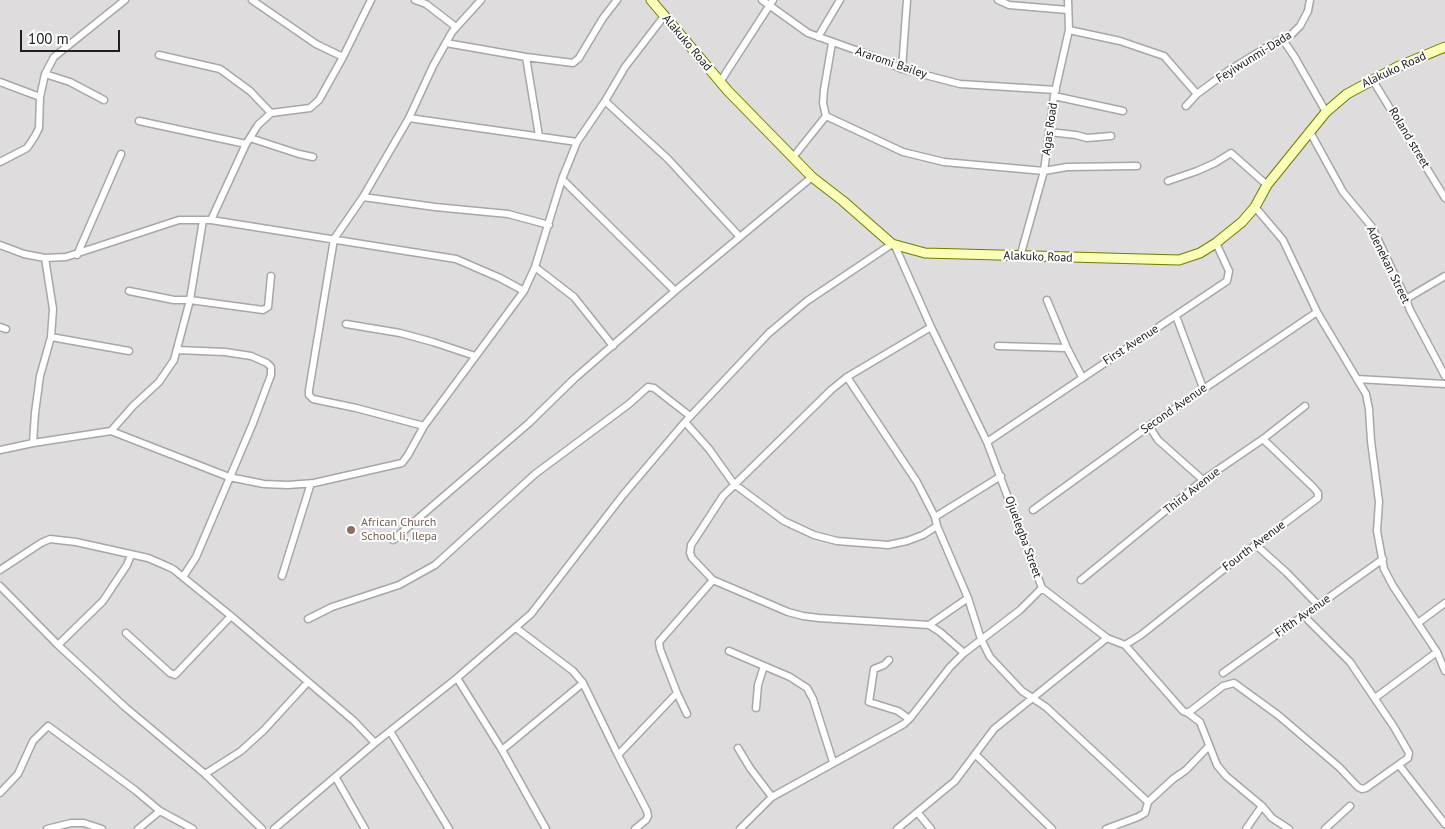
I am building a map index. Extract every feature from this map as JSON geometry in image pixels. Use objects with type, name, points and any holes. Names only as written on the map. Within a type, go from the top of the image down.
[{"type":"main road","name":"Alakuko Road","points":[[651,0],[720,82],[794,156],[812,177],[894,245],[925,253],[1179,260],[1200,253],[1242,222],[1255,208],[1267,185],[1326,112],[1347,94],[1372,79],[1445,47]]},
{"type":"street","points":[[0,162],[27,148],[39,128],[40,97],[45,74],[54,58],[116,3],[125,0]]},
{"type":"street","points":[[252,0],[319,45],[343,57]]},
{"type":"street","points":[[211,220],[246,144],[258,125],[271,113],[310,108],[315,104],[324,92],[343,57],[370,0]]},
{"type":"street","points":[[415,0],[426,4],[456,26]]},
{"type":"street","points":[[424,426],[313,399],[309,395],[311,371],[334,239],[363,197],[410,118],[456,26],[481,0]]},
{"type":"street","points":[[446,43],[526,57],[575,62],[602,18],[617,0]]},
{"type":"street","name":"Araromi Bailey","points":[[762,0],[770,3],[797,26],[818,37],[875,57],[902,69],[960,84],[1055,93],[1123,111]]},
{"type":"street","points":[[818,37],[840,0]]},
{"type":"street","points":[[902,69],[907,0]]},
{"type":"street","points":[[998,0],[1009,5],[1068,10]]},
{"type":"street","name":"Agas Road","points":[[1020,256],[1044,172],[1055,93],[1070,30],[1068,0]]},
{"type":"street","name":"Feyiwunmi-Dada","points":[[1186,106],[1197,94],[1228,71],[1270,45],[1291,35],[1300,26],[1308,11],[1310,0]]},
{"type":"street","points":[[720,82],[770,3]]},
{"type":"street","points":[[0,450],[111,431],[229,477],[264,484],[288,485],[310,483],[402,462],[424,426],[524,291],[536,268],[562,179],[577,142],[605,101],[630,59],[665,15]]},
{"type":"street","points":[[1070,30],[1120,41],[1164,56],[1197,94]]},
{"type":"street","points":[[1283,40],[1326,112]]},
{"type":"street","points":[[826,116],[823,104],[824,90],[832,43]]},
{"type":"street","points":[[159,55],[220,69],[250,91],[271,113]]},
{"type":"street","points":[[526,57],[539,136]]},
{"type":"street","points":[[45,74],[70,82],[104,100]]},
{"type":"street","name":"Roland street","points":[[1372,79],[1445,198]]},
{"type":"street","points":[[0,82],[40,97]]},
{"type":"street","points":[[605,101],[668,159],[740,237]]},
{"type":"street","points":[[794,156],[826,116]]},
{"type":"street","points":[[826,116],[903,152],[926,159],[1044,172],[1067,168],[1137,166]]},
{"type":"street","points":[[410,118],[577,142]]},
{"type":"street","points":[[139,121],[246,144]]},
{"type":"street","points":[[1049,132],[1087,138],[1110,136]]},
{"type":"street","name":"Adenekan Street","points":[[1310,132],[1343,192],[1372,227],[1410,310],[1445,376]]},
{"type":"street","points":[[250,138],[313,157]]},
{"type":"street","points":[[1168,181],[1215,163],[1231,153],[1267,185]]},
{"type":"street","points":[[77,255],[121,154]]},
{"type":"street","points":[[393,540],[528,422],[574,379],[812,177]]},
{"type":"street","points":[[562,179],[676,291]]},
{"type":"street","points":[[363,197],[435,207],[508,214],[549,225]]},
{"type":"street","points":[[1255,208],[1283,240],[1317,312],[1366,394],[1379,502],[1377,530],[1384,569],[1393,586],[1437,652],[1445,672]]},
{"type":"street","points":[[0,245],[24,254],[45,258],[66,257],[77,255],[179,220],[211,220],[456,259],[500,278],[524,291]]},
{"type":"street","points":[[111,431],[133,406],[159,382],[174,360],[190,300],[203,220]]},
{"type":"street","name":"First Avenue","points":[[987,442],[1227,281],[1229,271],[1216,243]]},
{"type":"street","points":[[274,829],[532,614],[623,494],[687,419],[769,333],[799,307],[894,245]]},
{"type":"street","name":"Ojuelegba Street","points":[[894,245],[931,327],[987,442],[1042,588],[1107,638],[1126,645],[1183,711],[1200,722],[1217,765],[1221,770],[1262,806],[1272,818],[1289,829]]},
{"type":"street","points":[[33,443],[40,376],[51,336],[53,309],[45,258]]},
{"type":"street","points":[[536,268],[585,309],[613,346]]},
{"type":"street","points":[[129,290],[174,300],[190,300],[263,310],[268,307],[271,276]]},
{"type":"street","points":[[1406,298],[1445,276]]},
{"type":"street","points":[[1047,300],[1066,348],[1082,377]]},
{"type":"street","name":"Second Avenue","points":[[1033,510],[1203,388],[1317,312]]},
{"type":"street","points":[[1176,316],[1203,388]]},
{"type":"street","points":[[346,324],[400,333],[475,356]]},
{"type":"street","points":[[931,327],[847,377],[831,390],[723,496],[691,545],[690,553],[692,558],[713,580],[788,612],[803,616],[929,625],[964,653]]},
{"type":"street","points":[[51,336],[130,351]]},
{"type":"street","points":[[998,346],[1066,348]]},
{"type":"street","points":[[177,350],[224,352],[250,356],[267,363],[270,367],[269,383],[196,557],[183,577]]},
{"type":"street","points":[[847,377],[917,482],[935,516],[937,526],[968,598],[982,640],[990,657],[1022,691],[1046,707],[1148,802]]},
{"type":"street","points":[[1357,379],[1445,384]]},
{"type":"street","points":[[308,619],[332,607],[399,585],[435,565],[534,474],[629,404],[648,386],[654,388],[687,419],[734,484],[784,520],[814,535],[837,541],[888,545],[907,542],[937,526]]},
{"type":"street","name":"Third Avenue","points":[[1081,580],[1203,480],[1263,439],[1305,406]]},
{"type":"street","points":[[1149,426],[1158,440],[1203,480]]},
{"type":"street","name":"Fourth Avenue","points":[[1126,645],[1318,498],[1318,493],[1314,488],[1263,439]]},
{"type":"street","points":[[935,516],[1001,476]]},
{"type":"street","points":[[282,576],[310,483]]},
{"type":"street","points":[[1,568],[50,539],[76,542],[131,555],[174,569],[354,721],[375,743]]},
{"type":"street","points":[[1256,545],[1318,605]]},
{"type":"street","points":[[58,645],[103,600],[128,565],[131,555]]},
{"type":"street","name":"Fifth Avenue","points":[[1223,674],[1383,559]]},
{"type":"street","points":[[687,714],[677,693],[659,642],[713,580]]},
{"type":"street","points":[[0,586],[58,645],[125,707],[205,774],[262,829]]},
{"type":"street","points":[[740,829],[772,797],[904,724],[950,667],[964,653],[1020,610],[1042,588]]},
{"type":"street","points":[[929,625],[968,598]]},
{"type":"street","points":[[1418,623],[1445,603]]},
{"type":"street","points":[[1188,713],[1223,686],[1234,683],[1278,715],[1362,789],[1408,758],[1409,753],[1350,662],[1304,615]]},
{"type":"street","points":[[126,633],[170,673],[175,675],[231,616]]},
{"type":"street","points":[[516,628],[573,671],[583,683],[647,810],[648,816],[646,820],[635,829]]},
{"type":"street","points":[[897,829],[955,781],[994,730],[1107,638]]},
{"type":"street","points":[[729,651],[790,677],[807,688],[813,699],[833,762]]},
{"type":"street","points":[[1375,698],[1437,652]]},
{"type":"street","points":[[890,660],[874,669],[869,702],[898,711],[909,719]]},
{"type":"street","points":[[756,708],[758,685],[764,666]]},
{"type":"street","points":[[457,678],[502,750],[546,829]]},
{"type":"street","points":[[205,774],[240,751],[264,730],[308,682]]},
{"type":"street","points":[[502,750],[583,683]]},
{"type":"street","points":[[618,755],[677,693]]},
{"type":"street","points":[[0,793],[18,774],[33,741],[48,726],[160,811],[193,829]]},
{"type":"street","points":[[390,731],[449,829]]},
{"type":"street","points":[[1106,829],[1145,813],[1148,802],[1174,778],[1186,770],[1209,746]]},
{"type":"street","points":[[738,748],[750,768],[772,797]]},
{"type":"street","points":[[976,755],[1052,829]]},
{"type":"street","points":[[1399,765],[1444,819]]},
{"type":"street","points":[[336,778],[365,829]]},
{"type":"street","points":[[1246,829],[1262,806]]},
{"type":"street","points":[[1325,829],[1350,806]]},
{"type":"street","points":[[138,829],[160,811]]},
{"type":"street","points":[[918,813],[931,829]]},
{"type":"street","points":[[47,829],[71,823],[84,823],[102,829]]},
{"type":"shaded area","points":[[0,0],[1445,0],[1445,829],[0,829]]},
{"type":"place","name":"African Church School Ii, Ilepa","points":[[351,530]]}]
